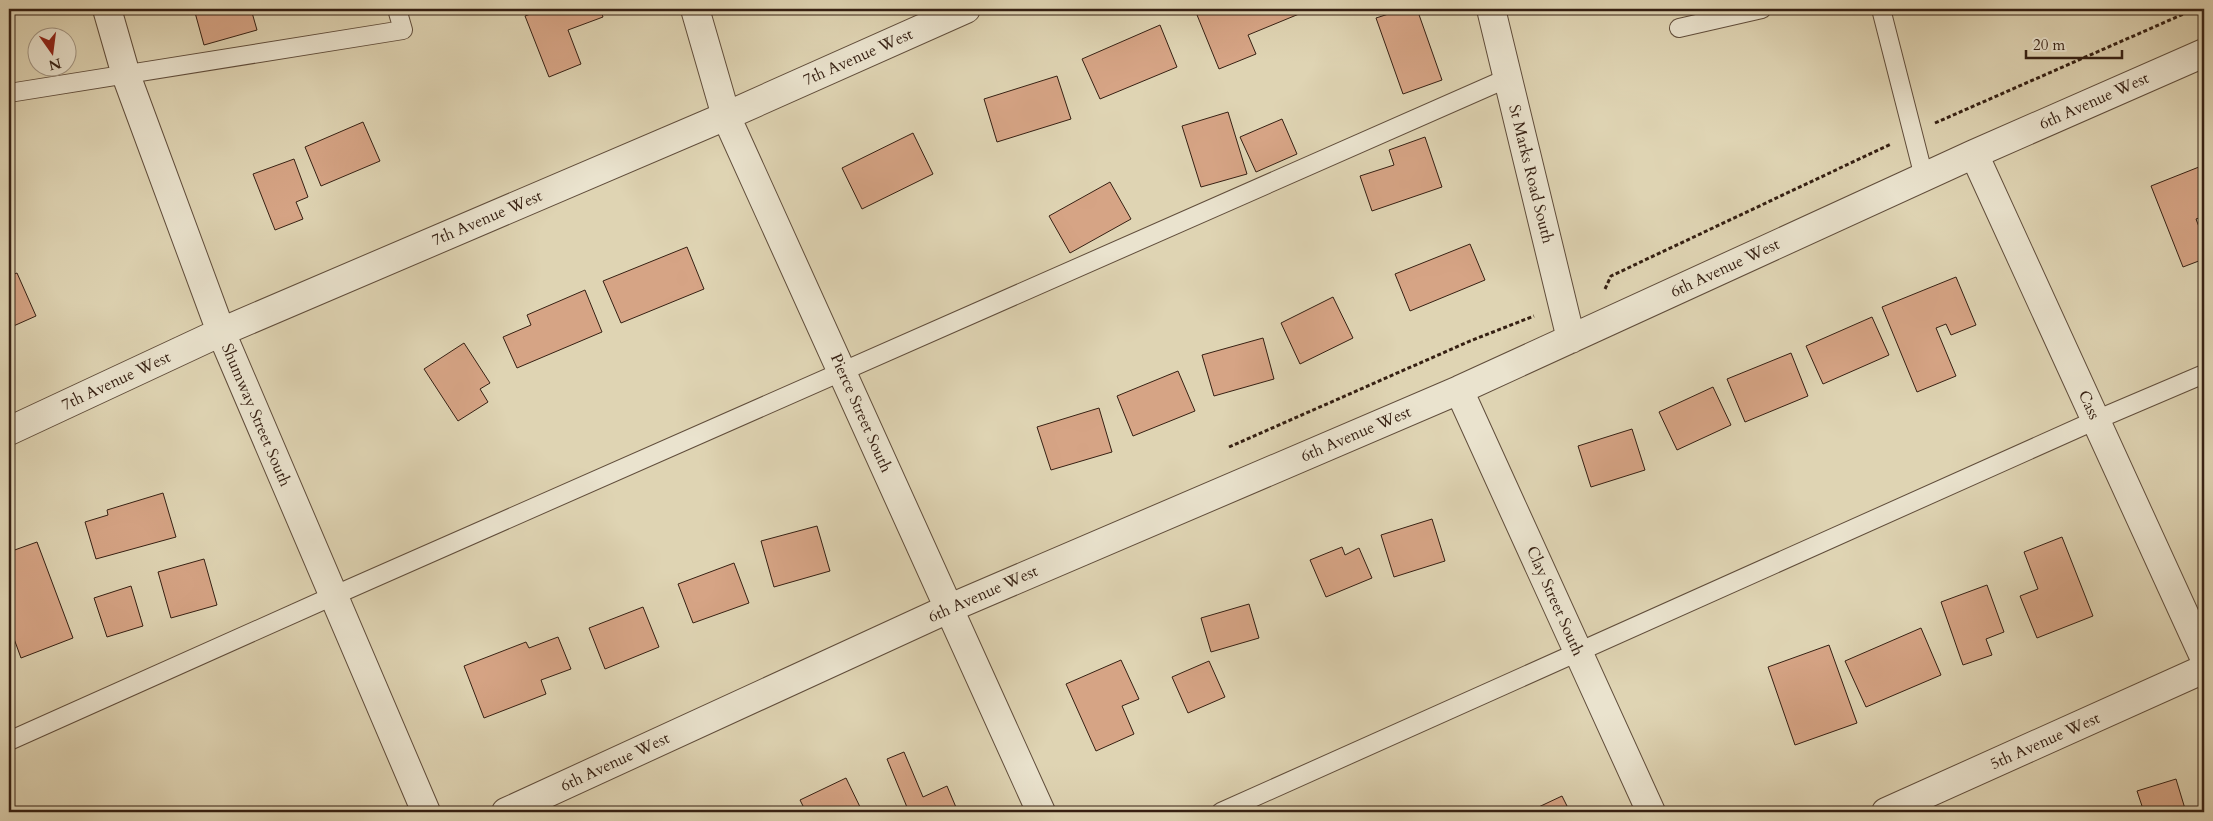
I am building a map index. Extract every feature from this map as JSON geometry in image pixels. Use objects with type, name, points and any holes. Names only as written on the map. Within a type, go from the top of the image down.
[{"type":"street","name":"Shumway Street South","points":[[107,9],[126,75],[221,332],[426,812]]},
{"type":"street","name":"Pierce Street South","points":[[695,9],[726,116],[1041,812]]},
{"type":"street","name":"7th Avenue West","points":[[9,431],[221,332],[726,116],[966,9]]},
{"type":"street","name":"St Marks Road South","points":[[1491,9],[1571,339]]},
{"type":"street","name":"6th Avenue West","points":[[506,812],[950,608],[1459,390],[1974,154],[2204,53]]},
{"type":"street","name":"Cass","points":[[1974,154],[2204,656]]},
{"type":"street","name":"Clay Street South","points":[[1459,390],[1651,812]]},
{"type":"street","name":"5th Avenue West","points":[[1886,812],[2204,669]]},
{"type":"lane","points":[[9,93],[403,30],[397,9]]},
{"type":"lane","points":[[1679,28],[1762,9]]},
{"type":"lane","points":[[1881,9],[1924,177]]},
{"type":"lane","points":[[9,741],[333,596],[1508,78]]},
{"type":"lane","points":[[1221,812],[2096,420],[2204,374]]},
{"type":"path","points":[[1230,447],[1532,316],[1545,320],[1603,294],[1611,276],[1945,118],[2195,9]]},
{"type":"building","points":[[194,9],[251,9],[257,30],[204,45]]},
{"type":"building","points":[[544,9],[600,9],[603,17],[568,30],[581,64],[549,77],[525,16]]},
{"type":"building","points":[[1296,9],[1299,14],[1248,35],[1256,54],[1219,69],[1195,10]]},
{"type":"building","points":[[1404,9],[1417,9],[1442,80],[1403,94],[1376,18]]},
{"type":"building","points":[[1160,25],[1177,67],[1100,99],[1082,59]]},
{"type":"building","points":[[1057,76],[1071,119],[997,142],[984,99]]},
{"type":"building","points":[[1228,112],[1247,174],[1201,187],[1182,126]]},
{"type":"building","points":[[1282,119],[1297,154],[1256,172],[1240,137]]},
{"type":"building","points":[[363,122],[380,161],[321,186],[305,147]]},
{"type":"building","points":[[913,133],[933,174],[862,209],[842,168]]},
{"type":"building","points":[[1425,137],[1442,187],[1372,211],[1360,176],[1394,165],[1389,150]]},
{"type":"building","points":[[294,159],[308,197],[296,202],[303,219],[275,230],[253,174]]},
{"type":"building","points":[[2204,165],[2204,216],[2196,219],[2204,240],[2204,259],[2183,267],[2151,186]]},
{"type":"building","points":[[1110,182],[1131,219],[1070,253],[1049,216]]},
{"type":"building","points":[[1470,244],[1485,280],[1410,311],[1395,274]]},
{"type":"building","points":[[687,247],[704,289],[621,323],[603,281]]},
{"type":"building","points":[[17,273],[36,316],[9,328],[9,276]]},
{"type":"building","points":[[1956,277],[1976,325],[1951,335],[1946,324],[1936,328],[1956,376],[1917,392],[1882,307]]},
{"type":"building","points":[[585,290],[602,332],[517,368],[503,337],[531,325],[527,315]]},
{"type":"building","points":[[1333,297],[1353,338],[1300,364],[1281,323]]},
{"type":"building","points":[[1872,317],[1889,355],[1823,384],[1806,346]]},
{"type":"building","points":[[1263,338],[1274,379],[1214,396],[1202,355]]},
{"type":"building","points":[[464,343],[490,383],[480,389],[488,402],[458,421],[424,369]]},
{"type":"building","points":[[1791,353],[1808,396],[1745,422],[1727,379]]},
{"type":"building","points":[[1178,371],[1195,411],[1133,436],[1117,396]]},
{"type":"building","points":[[1713,387],[1731,425],[1677,450],[1659,412]]},
{"type":"building","points":[[1099,408],[1112,452],[1051,470],[1037,427]]},
{"type":"building","points":[[1632,429],[1645,470],[1591,487],[1578,446]]},
{"type":"building","points":[[163,493],[176,537],[96,559],[85,522],[108,515],[107,510]]},
{"type":"building","points":[[1432,519],[1445,561],[1394,577],[1381,535]]},
{"type":"building","points":[[817,526],[830,571],[774,587],[761,541]]},
{"type":"building","points":[[2062,537],[2093,616],[2037,638],[2020,596],[2038,589],[2024,552]]},
{"type":"building","points":[[37,542],[73,638],[21,658],[9,625],[9,552]]},
{"type":"building","points":[[1342,547],[1345,555],[1359,548],[1372,578],[1326,597],[1310,560]]},
{"type":"building","points":[[204,559],[217,605],[171,618],[158,572]]},
{"type":"building","points":[[734,563],[749,603],[693,623],[678,584]]},
{"type":"building","points":[[1987,585],[2004,632],[1986,639],[1992,655],[1963,665],[1941,602]]},
{"type":"building","points":[[131,586],[143,626],[107,637],[94,598]]},
{"type":"building","points":[[1249,604],[1259,638],[1211,652],[1201,618]]},
{"type":"building","points":[[643,607],[659,647],[605,669],[589,628]]},
{"type":"building","points":[[1921,628],[1941,675],[1866,707],[1845,661]]},
{"type":"building","points":[[558,637],[571,669],[541,680],[546,694],[484,718],[464,666],[526,642],[529,648]]},
{"type":"building","points":[[1829,645],[1857,723],[1795,745],[1768,667]]},
{"type":"building","points":[[1121,660],[1139,699],[1122,706],[1134,734],[1096,751],[1066,684]]},
{"type":"building","points":[[1209,661],[1225,697],[1188,713],[1172,677]]},
{"type":"building","points":[[904,752],[923,797],[947,786],[958,812],[909,812],[887,759]]},
{"type":"building","points":[[846,778],[862,811],[806,812],[800,800]]},
{"type":"building","points":[[2176,779],[2186,812],[2144,812],[2137,791]]},
{"type":"building","points":[[1562,796],[1570,812],[1528,812]]}]
